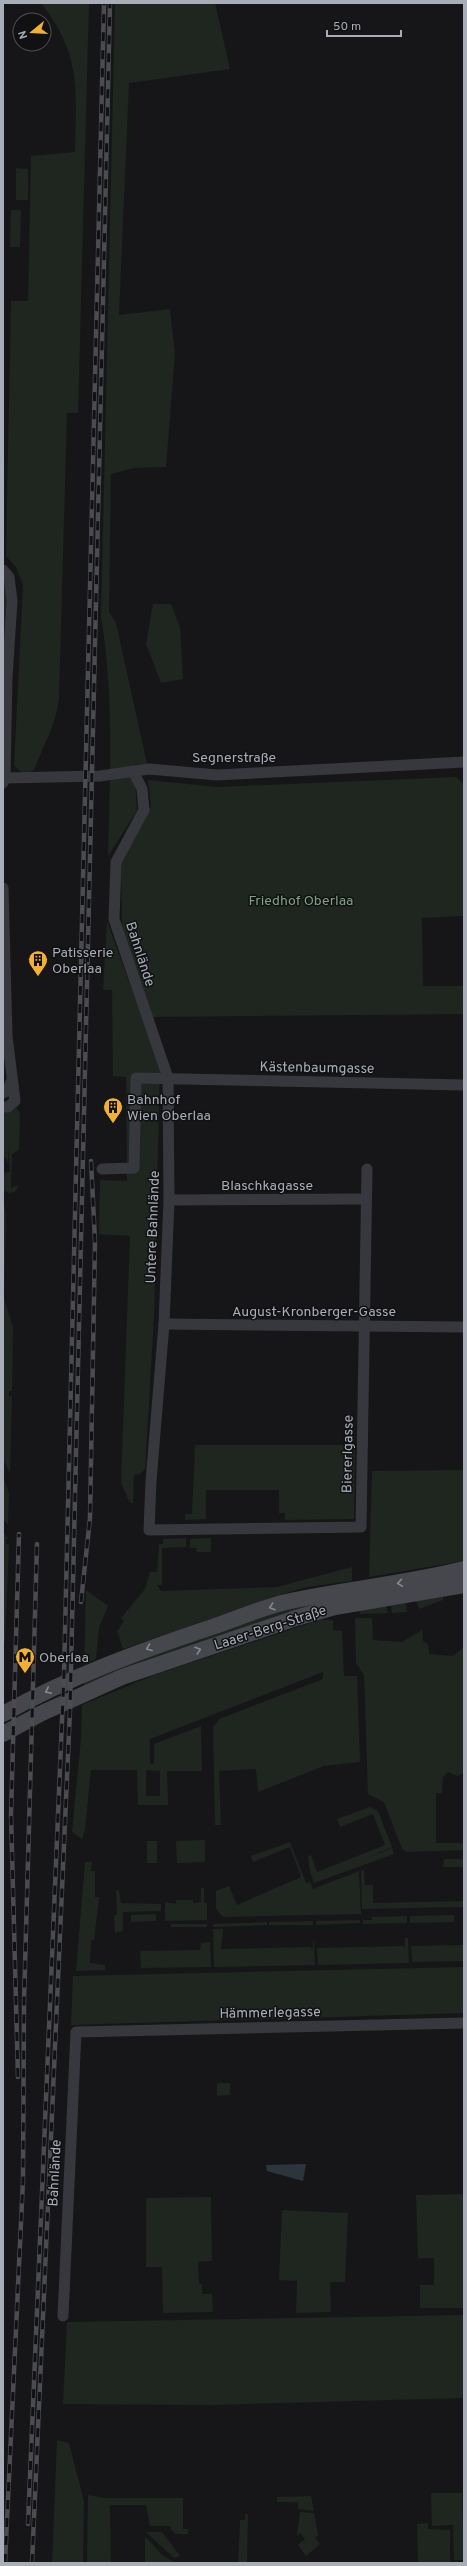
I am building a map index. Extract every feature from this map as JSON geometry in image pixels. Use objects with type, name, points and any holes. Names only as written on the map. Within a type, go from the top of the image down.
[{"type":"main road","name":"Laaer-Berg-Straße","points":[[3,1714],[84,1675],[154,1646],[284,1603],[325,1594],[414,1581],[464,1569]]},
{"type":"main road","name":"Laaer-Berg-Straße","points":[[3,1734],[83,1694],[152,1666],[324,1609],[464,1585]]},
{"type":"street","points":[[3,570],[10,583],[12,601],[7,678],[4,781]]},
{"type":"street","name":"Segnerstraße","points":[[4,781],[100,776],[133,770],[149,769],[217,775],[464,762]]},
{"type":"street","name":"Bahnlände","points":[[133,770],[142,789],[144,810],[116,862],[114,919],[168,1078]]},
{"type":"street","points":[[3,888],[5,1000],[11,1082],[15,1089],[15,1101],[8,1107],[3,1107]]},
{"type":"street","name":"Untere Bahnlände","points":[[102,1169],[134,1168],[136,1078],[168,1078],[169,1200],[164,1324],[151,1481],[149,1530]]},
{"type":"street","name":"Kästenbaumgasse","points":[[168,1078],[464,1085]]},
{"type":"street","points":[[3,1093],[7,1091],[11,1082]]},
{"type":"street","name":"Biererlgasse","points":[[149,1530],[361,1526],[366,1169]]},
{"type":"street","name":"Blaschkagasse","points":[[169,1200],[365,1199]]},
{"type":"street","name":"August-Kronberger-Gasse","points":[[164,1324],[364,1327],[464,1326]]},
{"type":"street","name":"Hämmerlegasse","points":[[76,2032],[464,2022]]},
{"type":"street","name":"Bahnlände","points":[[63,2316],[76,2032]]},
{"type":"green space","points":[[41,3],[89,3],[78,413],[67,413],[59,700],[52,727],[34,770],[31,772],[25,772],[20,771],[14,765],[23,585],[16,567],[6,556],[11,301],[28,301],[31,156],[75,152],[76,130],[74,74],[70,57],[64,40],[52,19],[52,12],[47,12]]},
{"type":"green space","points":[[115,3],[215,3],[230,69],[129,83],[119,315],[170,309],[175,354],[166,467],[134,468],[111,474],[109,612],[116,623],[147,764],[134,765],[137,811],[108,856],[110,736],[108,676],[101,616]]},
{"type":"green space","points":[[16,168],[28,169],[28,200],[16,200]]},
{"type":"green space","points":[[11,210],[21,210],[20,247],[10,247]]},
{"type":"green space","points":[[3,581],[7,594],[3,649]]},
{"type":"green space","points":[[153,604],[171,604],[180,628],[183,679],[161,683],[146,644]]},
{"type":"green space","name":"Friedhof Oberlaa","points":[[456,777],[464,785],[464,916],[422,918],[423,986],[464,986],[464,1014],[152,1017],[122,932],[121,860],[151,806],[148,780],[217,787]]},
{"type":"green space","points":[[107,921],[160,1067],[154,1318],[145,1469],[140,1474],[134,1475],[133,1503],[130,1503],[121,1483],[130,1236],[99,1234],[100,1180],[127,1181],[126,1077],[113,1076],[112,990],[103,990]]},
{"type":"green space","points":[[16,1108],[20,1113],[19,1150],[12,1154],[11,1188],[18,1185],[16,1191],[10,1193],[3,1190],[3,1174],[10,1171],[8,1147],[8,1162],[3,1155],[3,1113],[13,1111]]},
{"type":"green space","points":[[3,1196],[6,1215],[4,1298],[13,1328],[12,1391],[9,1391],[9,1396],[12,1396],[10,1474],[3,1458]]},
{"type":"green space","points":[[195,1445],[355,1445],[354,1519],[285,1520],[285,1513],[279,1513],[279,1490],[206,1490],[206,1519],[185,1520],[185,1514],[192,1514]]},
{"type":"green space","points":[[464,1470],[464,1561],[369,1577],[372,1471]]},
{"type":"green space","points":[[3,1476],[9,1493],[8,1524],[3,1520]]},
{"type":"green space","points":[[3,1533],[9,1539],[6,1539],[6,1544],[9,1544],[5,1641],[3,1644]]},
{"type":"green space","points":[[186,1538],[186,1547],[162,1548],[162,1585],[157,1585],[161,1591],[277,1587],[352,1567],[352,1581],[307,1587],[276,1596],[123,1649],[117,1631],[124,1621],[121,1618],[145,1589],[150,1572],[157,1572],[159,1544],[163,1544],[163,1539]]},
{"type":"green space","points":[[211,1538],[211,1552],[197,1552],[196,1548],[190,1548],[190,1539]]},
{"type":"green space","points":[[86,1590],[108,1606],[99,1628],[96,1659],[84,1665]]},
{"type":"green space","points":[[345,1596],[85,1687],[83,1681],[110,1669],[288,1608]]},
{"type":"green space","points":[[443,1596],[443,1600],[419,1609],[416,1601]]},
{"type":"green space","points":[[406,1603],[407,1612],[392,1613],[391,1606]]},
{"type":"green space","points":[[386,1606],[388,1613],[360,1614],[359,1610]]},
{"type":"green space","points":[[355,1618],[372,1618],[373,1640],[402,1642],[422,1630],[423,1641],[428,1644],[429,1654],[453,1656],[463,1648],[464,1773],[457,1776],[448,1772],[443,1777],[442,1793],[436,1793],[436,1843],[464,1843],[464,1850],[407,1852],[402,1849],[384,1802],[368,1794],[364,1675],[356,1663]]},
{"type":"green space","points":[[319,1620],[333,1620],[333,1630],[342,1631],[344,1676],[357,1676],[360,1762],[324,1766],[258,1792],[256,1769],[219,1771],[221,1825],[215,1825],[213,1727],[219,1719],[323,1679],[323,1672],[150,1739],[150,1764],[154,1764],[154,1744],[201,1726],[202,1771],[167,1771],[168,1805],[138,1805],[137,1770],[91,1770],[85,1830],[82,1839],[72,1832],[81,1738],[82,1705],[154,1675]],"holes":[[[146,1770],[160,1771],[160,1796],[146,1796]]]},
{"type":"green space","points":[[370,1807],[378,1811],[392,1847],[367,1858],[392,1848],[394,1854],[314,1883],[310,1872],[308,1856],[311,1855],[317,1872],[385,1845],[373,1814],[340,1827],[337,1819]]},
{"type":"green space","points":[[205,1840],[205,1862],[177,1863],[176,1841]]},
{"type":"green space","points":[[147,1841],[157,1841],[157,1863],[147,1863]]},
{"type":"green space","points":[[290,1842],[306,1883],[310,1882],[313,1889],[359,1871],[361,1914],[223,1917],[216,1909],[216,1891],[229,1886],[237,1905],[301,1877],[290,1847],[253,1862],[251,1856]]},
{"type":"green space","points":[[444,1859],[464,1859],[464,1867],[443,1867]]},
{"type":"green space","points":[[85,1862],[92,1862],[91,1871],[95,1871],[95,1897],[99,1897],[94,1940],[91,1940],[90,1963],[105,1965],[105,1970],[76,1971]]},
{"type":"green space","points":[[364,1869],[365,1885],[373,1885],[373,1903],[464,1901],[464,1907],[362,1909],[361,1871]]},
{"type":"green space","points":[[201,1888],[204,1888],[204,1903],[207,1903],[207,1920],[165,1921],[165,1902],[176,1904],[176,1900],[193,1900],[193,1903],[201,1902]]},
{"type":"green space","points":[[116,1890],[119,1890],[121,1903],[161,1904],[161,1911],[123,1912],[123,1931],[115,1933],[114,1915],[117,1915]]},
{"type":"green space","points":[[156,1914],[156,1921],[131,1922],[131,1915]]},
{"type":"green space","points":[[454,1915],[454,1922],[410,1923],[410,1916]]},
{"type":"green space","points":[[407,1916],[407,1923],[363,1924],[363,1920],[372,1920],[372,1917]]},
{"type":"green space","points":[[360,1920],[360,1923],[316,1925],[316,1921]]},
{"type":"green space","points":[[313,1921],[313,1925],[269,1925],[269,1922]]},
{"type":"green space","points":[[267,1922],[267,1925],[213,1927],[213,1924]]},
{"type":"green space","points":[[171,1924],[207,1924],[207,1927],[171,1927]]},
{"type":"green space","points":[[213,1929],[223,1929],[221,1949],[311,1947],[312,1951],[314,1940],[315,1965],[214,1967]]},
{"type":"green space","points":[[405,1938],[408,1938],[409,1963],[318,1965],[317,1948],[404,1946],[405,1949]]},
{"type":"green space","points":[[210,1942],[211,1967],[141,1968],[140,1951],[200,1950],[201,1943]]},
{"type":"green space","points":[[464,1945],[464,1961],[412,1962],[411,1946]]},
{"type":"green space","points":[[464,1967],[464,2013],[71,2025],[73,1976]]},
{"type":"green space","points":[[217,2083],[230,2083],[230,2095],[217,2096]]},
{"type":"green space","points":[[464,2194],[464,2308],[420,2308],[420,2285],[434,2285],[434,2258],[418,2258],[416,2195]]},
{"type":"green space","points":[[211,2197],[212,2261],[198,2262],[199,2284],[202,2284],[202,2294],[212,2294],[213,2312],[163,2313],[162,2267],[146,2267],[146,2198]]},
{"type":"green space","points":[[282,2210],[348,2213],[345,2282],[330,2282],[331,2312],[296,2313],[297,2281],[279,2280]]},
{"type":"green space","points":[[464,2315],[464,2398],[212,2405],[63,2404],[67,2322]]},
{"type":"green space","points":[[57,2440],[69,2443],[84,2501],[83,2563],[52,2563]]},
{"type":"green space","points":[[431,2493],[462,2493],[464,2560],[454,2560],[453,2525],[432,2526]]},
{"type":"green space","points":[[88,2495],[104,2498],[183,2498],[183,2529],[188,2529],[188,2534],[175,2534],[169,2526],[150,2526],[146,2505],[110,2505],[111,2563],[87,2563]]},
{"type":"green space","points":[[311,2496],[314,2511],[298,2509],[298,2502],[277,2502],[277,2497]]},
{"type":"green space","points":[[300,2512],[314,2513],[318,2535],[315,2538],[320,2544],[306,2556],[298,2545],[305,2539],[300,2533],[297,2536]]},
{"type":"green space","points":[[245,2514],[248,2514],[247,2563],[238,2563],[240,2520],[245,2520]]},
{"type":"green space","points":[[428,2523],[428,2529],[450,2530],[450,2563],[418,2563],[417,2524]]},
{"type":"green space","points":[[146,2532],[162,2532],[180,2556],[174,2558]]},
{"type":"green space","points":[[145,2536],[162,2555],[176,2563],[145,2563]]},
{"type":"shaded area","points":[[306,2164],[303,2181],[267,2171],[266,2165]]},
{"type":"railway","points":[[28,2524],[64,1674],[104,3]]},
{"type":"railway","points":[[32,2563],[70,1710],[110,3]]},
{"type":"railway","points":[[81,1602],[90,1518],[95,1241],[91,1161]]},
{"type":"railway","points":[[18,2077],[11,1814],[19,1534]]},
{"type":"railway","points":[[5,2563],[23,2180],[24,2002],[37,1544]]},
{"type":"place","name":"Patisserie Oberlaa","points":[[38,977]]},
{"type":"place","name":"Bahnhof Wien Oberlaa","points":[[113,1124]]},
{"type":"place","name":"Oberlaa","points":[[25,1674]]}]
